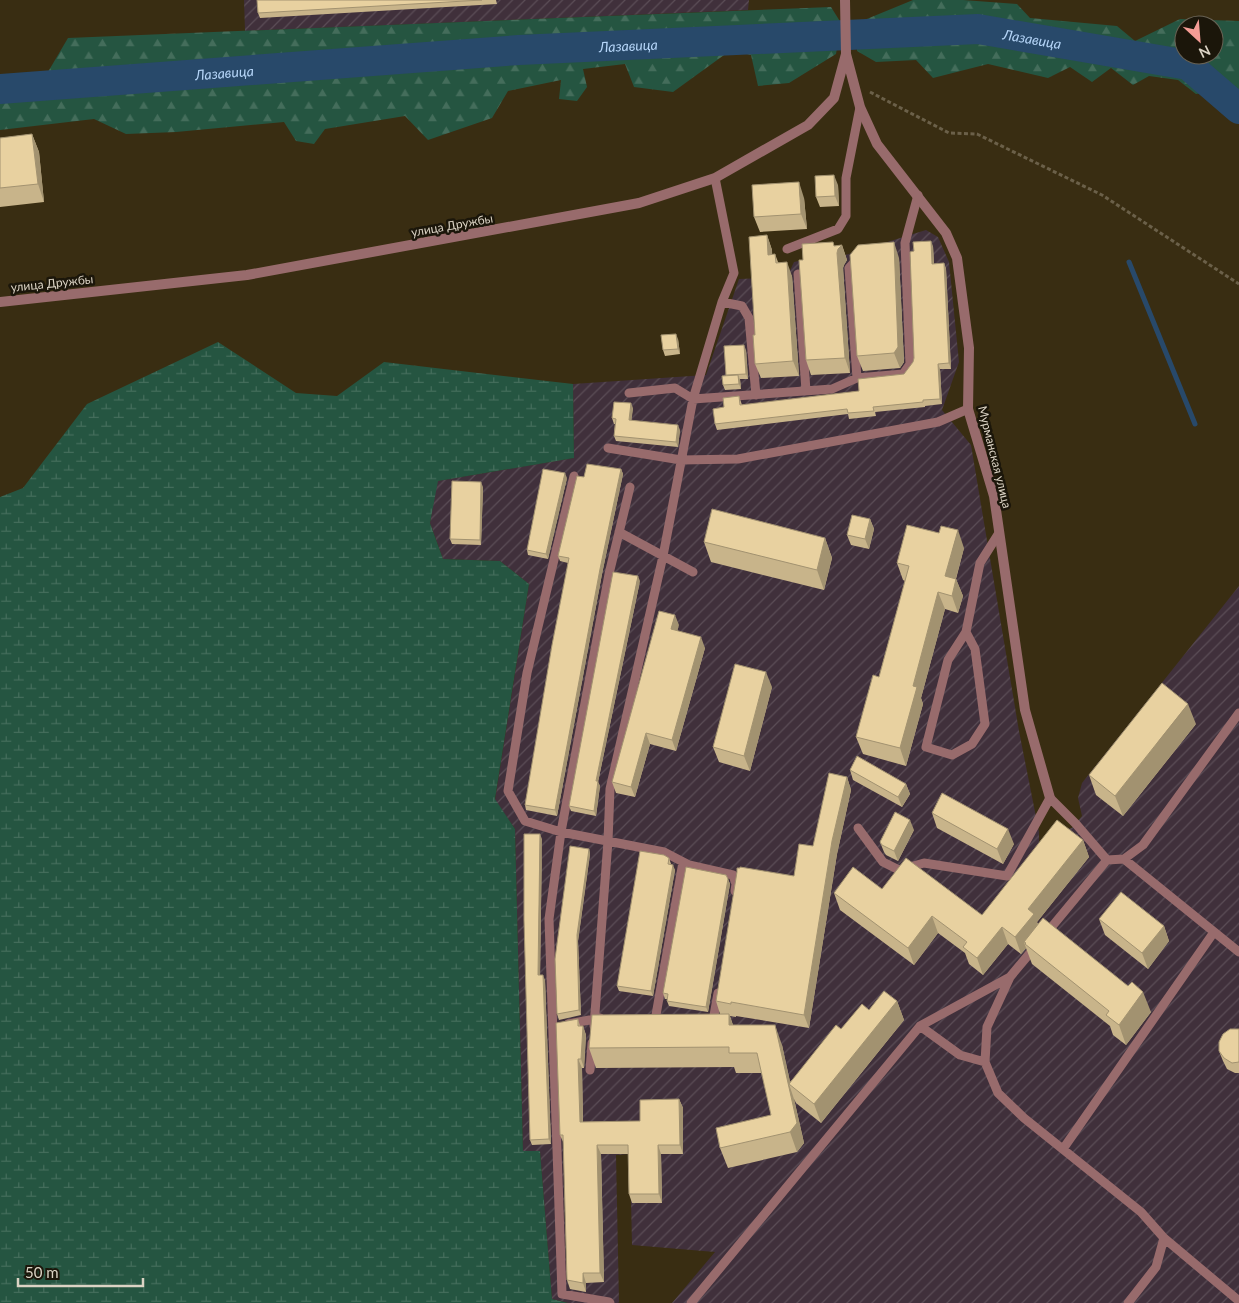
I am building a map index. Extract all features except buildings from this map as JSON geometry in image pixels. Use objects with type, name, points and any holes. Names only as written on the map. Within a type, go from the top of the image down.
[{"type":"street","name":"Мурманская улица","points":[[845,0],[846,54],[860,107],[878,144],[946,233],[957,258],[969,348],[968,408],[994,496],[1025,710],[1050,798]]},
{"type":"street","name":"улица Дружбы","points":[[0,302],[247,275],[639,203],[715,178],[808,125],[834,98],[846,54]]},
{"type":"lane","points":[[787,249],[838,228],[846,216],[846,178],[860,107]]},
{"type":"lane","points":[[590,1070],[608,841],[610,789],[663,556],[693,399],[722,302],[734,273],[715,178]]},
{"type":"lane","points":[[629,393],[674,388],[693,399],[756,395],[832,389],[857,378],[903,374],[910,364],[901,245],[918,196]]},
{"type":"lane","points":[[857,378],[850,268],[860,255],[869,253]]},
{"type":"lane","points":[[798,274],[806,391]]},
{"type":"lane","points":[[722,302],[742,306],[749,318],[756,395]]},
{"type":"lane","points":[[608,448],[681,460],[738,459],[938,422],[968,408]]},
{"type":"lane","points":[[574,476],[527,673],[508,791],[525,821],[561,832],[664,852],[689,865],[733,875],[736,884],[733,903]]},
{"type":"lane","points":[[610,1303],[562,1294],[549,918],[561,832],[609,574],[630,487]]},
{"type":"lane","points":[[619,532],[693,572]]},
{"type":"lane","points":[[966,632],[975,648],[986,724],[972,744],[952,755],[926,747],[948,660],[966,632],[980,564],[999,533]]},
{"type":"lane","points":[[1239,713],[1143,845],[1124,858],[1107,860],[1010,977],[987,1027],[985,1062],[998,1093],[1024,1118],[1141,1212],[1164,1238],[1239,1301]]},
{"type":"lane","points":[[858,828],[883,862],[899,870],[924,863],[1007,876],[1050,798],[1076,824],[1107,860]]},
{"type":"lane","points":[[1124,858],[1239,952]]},
{"type":"lane","points":[[656,1016],[683,862]]},
{"type":"lane","points":[[1063,1150],[1214,932]]},
{"type":"lane","points":[[691,1303],[920,1026],[1010,977]]},
{"type":"lane","points":[[713,1021],[720,982]]},
{"type":"lane","points":[[553,1027],[594,1019],[612,1018]]},
{"type":"lane","points":[[920,1026],[960,1055],[985,1062]]},
{"type":"lane","points":[[1128,1303],[1156,1266],[1164,1238]]},
{"type":"path","points":[[868,91],[949,133],[977,134],[1102,195],[1239,284]]},
{"type":"shaded area","points":[[244,0],[749,0],[748,10],[245,31]]},
{"type":"shaded area","points":[[926,230],[938,237],[949,262],[959,362],[942,410],[971,445],[1019,731],[1039,832],[1039,844],[1049,832],[1072,828],[1082,816],[1078,798],[1082,783],[1239,586],[1239,1303],[672,1303],[715,1252],[632,1245],[630,1154],[616,1155],[619,1302],[568,1303],[552,1299],[540,1152],[523,1151],[515,829],[495,800],[529,584],[500,561],[443,559],[430,523],[437,481],[574,458],[573,384],[706,375],[739,279],[787,277],[794,262],[807,259],[839,257]]},
{"type":"green space","points":[[913,0],[963,0],[1017,4],[1030,18],[1117,26],[1135,41],[1174,22],[1174,65],[1224,65],[1224,20],[1239,21],[1239,110],[1212,92],[1196,94],[1178,80],[1149,76],[1133,85],[1111,68],[1092,82],[1070,67],[1048,78],[988,64],[933,78],[916,60],[876,62],[857,51],[857,23]]},
{"type":"green space","points":[[831,7],[841,23],[836,54],[789,83],[758,86],[751,55],[731,50],[673,92],[634,87],[625,64],[583,69],[587,87],[577,101],[559,99],[561,80],[508,91],[492,118],[428,140],[405,116],[325,129],[314,144],[296,141],[284,122],[176,132],[126,134],[94,119],[0,130],[0,81],[45,77],[68,38]]},
{"type":"green space","points":[[218,342],[296,393],[337,396],[384,362],[573,384],[574,458],[438,481],[430,523],[443,559],[500,561],[529,584],[495,799],[515,829],[523,1151],[540,1151],[552,1299],[568,1303],[0,1303],[0,497],[23,488],[87,404]]},
{"type":"waterway","name":"Лазавица","points":[[0,89],[519,50],[978,29],[1188,65],[1239,109]]},
{"type":"waterway","points":[[1129,262],[1195,424]]}]
